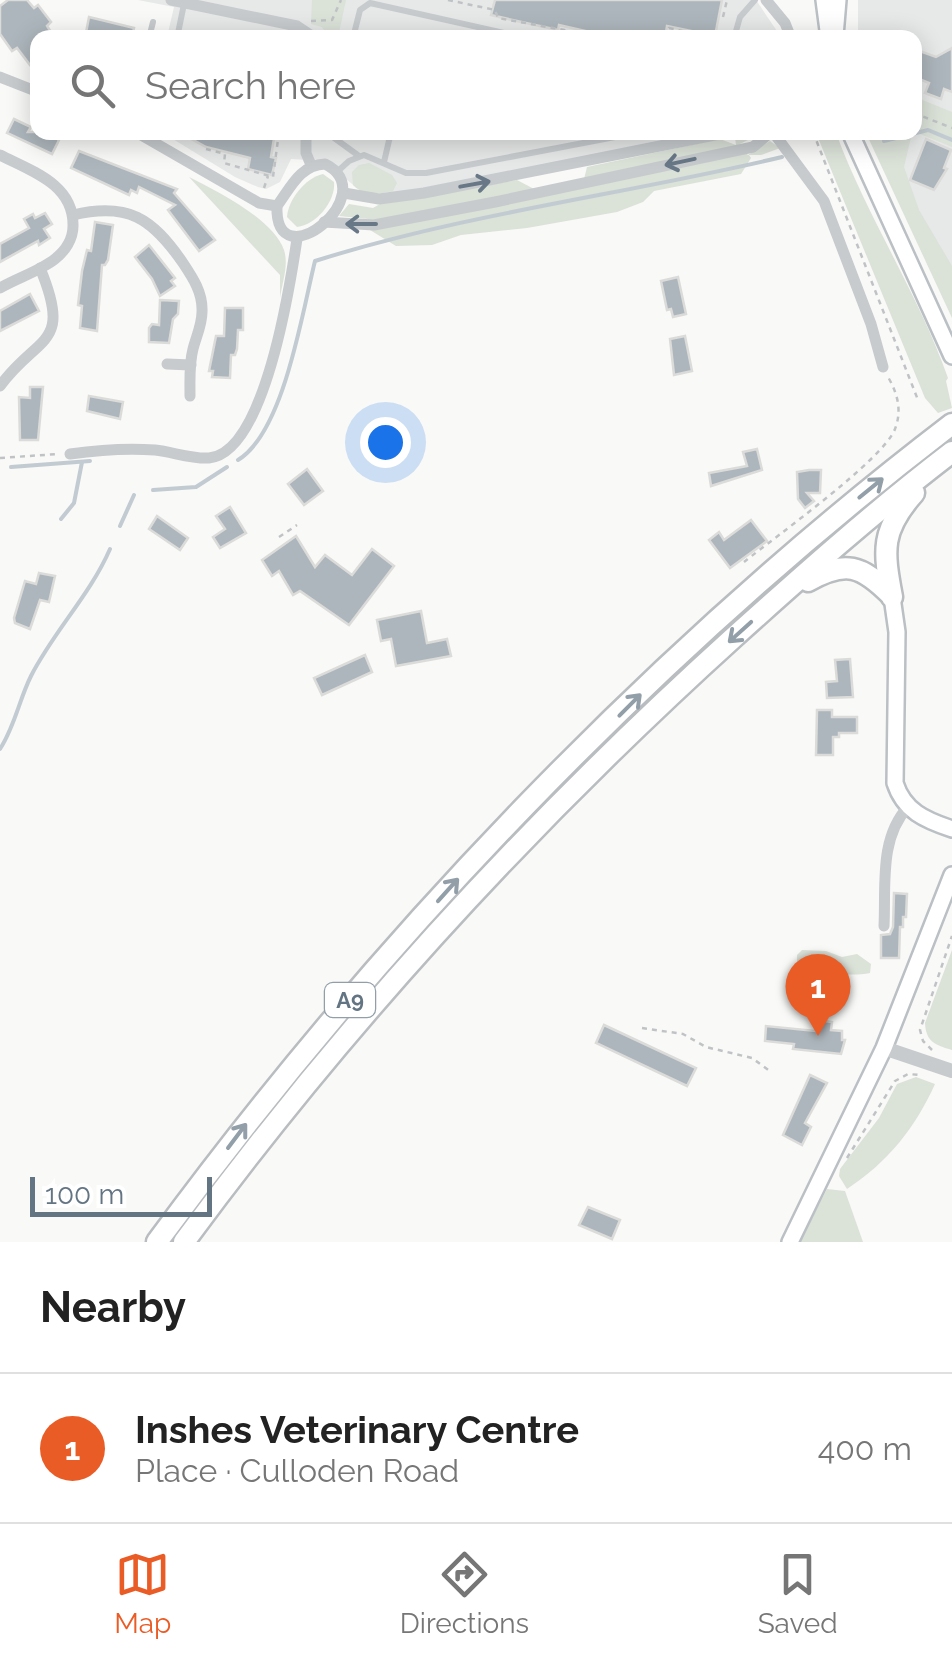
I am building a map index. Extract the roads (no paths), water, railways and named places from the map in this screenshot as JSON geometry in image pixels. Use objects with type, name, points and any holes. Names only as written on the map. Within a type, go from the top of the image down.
[{"type":"highway","name":"A9","points":[[157,1242],[269,1094],[487,848],[664,671],[846,508],[952,424]]},
{"type":"highway","name":"A9","points":[[892,596],[884,552],[894,518],[950,454]]},
{"type":"highway","name":"A9","points":[[184,1242],[284,1112],[416,956],[575,786],[778,598],[950,454]]},
{"type":"highway","name":"A9","points":[[778,598],[821,574],[847,567],[868,574],[892,596]]},
{"type":"main road","points":[[824,0],[830,30]]},
{"type":"main road","points":[[833,30],[838,0]]},
{"type":"main road","points":[[854,140],[952,356]]},
{"type":"main road","points":[[892,596],[897,632],[894,769],[900,798],[919,816],[952,829]]},
{"type":"main road","points":[[790,1242],[884,1048],[952,876]]},
{"type":"street","points":[[766,0],[788,30]]},
{"type":"street","points":[[177,1],[303,30]]},
{"type":"street","points":[[0,77],[30,89]]},
{"type":"street","points":[[152,140],[259,203],[277,206]]},
{"type":"street","points":[[306,140],[311,164]]},
{"type":"street","points":[[344,192],[379,199],[424,193],[691,140]]},
{"type":"street","points":[[324,222],[374,225],[753,147],[762,140]]},
{"type":"street","points":[[778,140],[824,201],[871,324],[882,367]]},
{"type":"street","points":[[0,156],[58,186],[73,215],[73,233],[65,250],[0,288]]},
{"type":"street","points":[[311,164],[325,164],[338,171],[344,181],[344,192],[324,222],[306,237],[297,238],[280,228],[277,206],[311,164]]},
{"type":"street","points":[[73,215],[105,210],[122,212],[156,227],[194,279],[203,309],[191,365],[190,396]]},
{"type":"street","points":[[70,454],[156,450],[211,458],[227,452],[239,441],[259,403],[279,330],[297,238]]},
{"type":"street","points":[[0,386],[48,336],[54,306],[40,268]]},
{"type":"street","points":[[167,364],[191,365]]},
{"type":"street","points":[[884,926],[888,838],[893,822],[908,807]]},
{"type":"street","points":[[884,1048],[952,1071]]},
{"type":"lane","points":[[736,30],[740,17],[755,0]]},
{"type":"lane","points":[[177,1],[177,30]]},
{"type":"lane","points":[[355,30],[360,10],[370,3],[491,30]]},
{"type":"lane","points":[[151,30],[153,22]]},
{"type":"lane","points":[[337,140],[359,156],[406,172],[426,173],[599,140]]},
{"type":"lane","points":[[384,162],[388,140]]},
{"type":"lane","points":[[725,152],[726,140]]},
{"type":"lane","points":[[338,171],[359,156]]},
{"type":"waterway","points":[[922,132],[928,130],[952,140]]},
{"type":"waterway","points":[[884,141],[888,140]]},
{"type":"waterway","points":[[238,460],[254,446],[279,398],[315,261],[430,230],[782,157]]},
{"type":"waterway","points":[[11,467],[90,461]]},
{"type":"waterway","points":[[61,519],[74,503],[82,462]]},
{"type":"waterway","points":[[153,490],[196,487],[227,467]]},
{"type":"waterway","points":[[120,526],[134,495]]},
{"type":"waterway","points":[[0,749],[31,676],[110,549]]},
{"type":"place","name":"Inshes Veterinary Centre","points":[[818,1036]]}]
